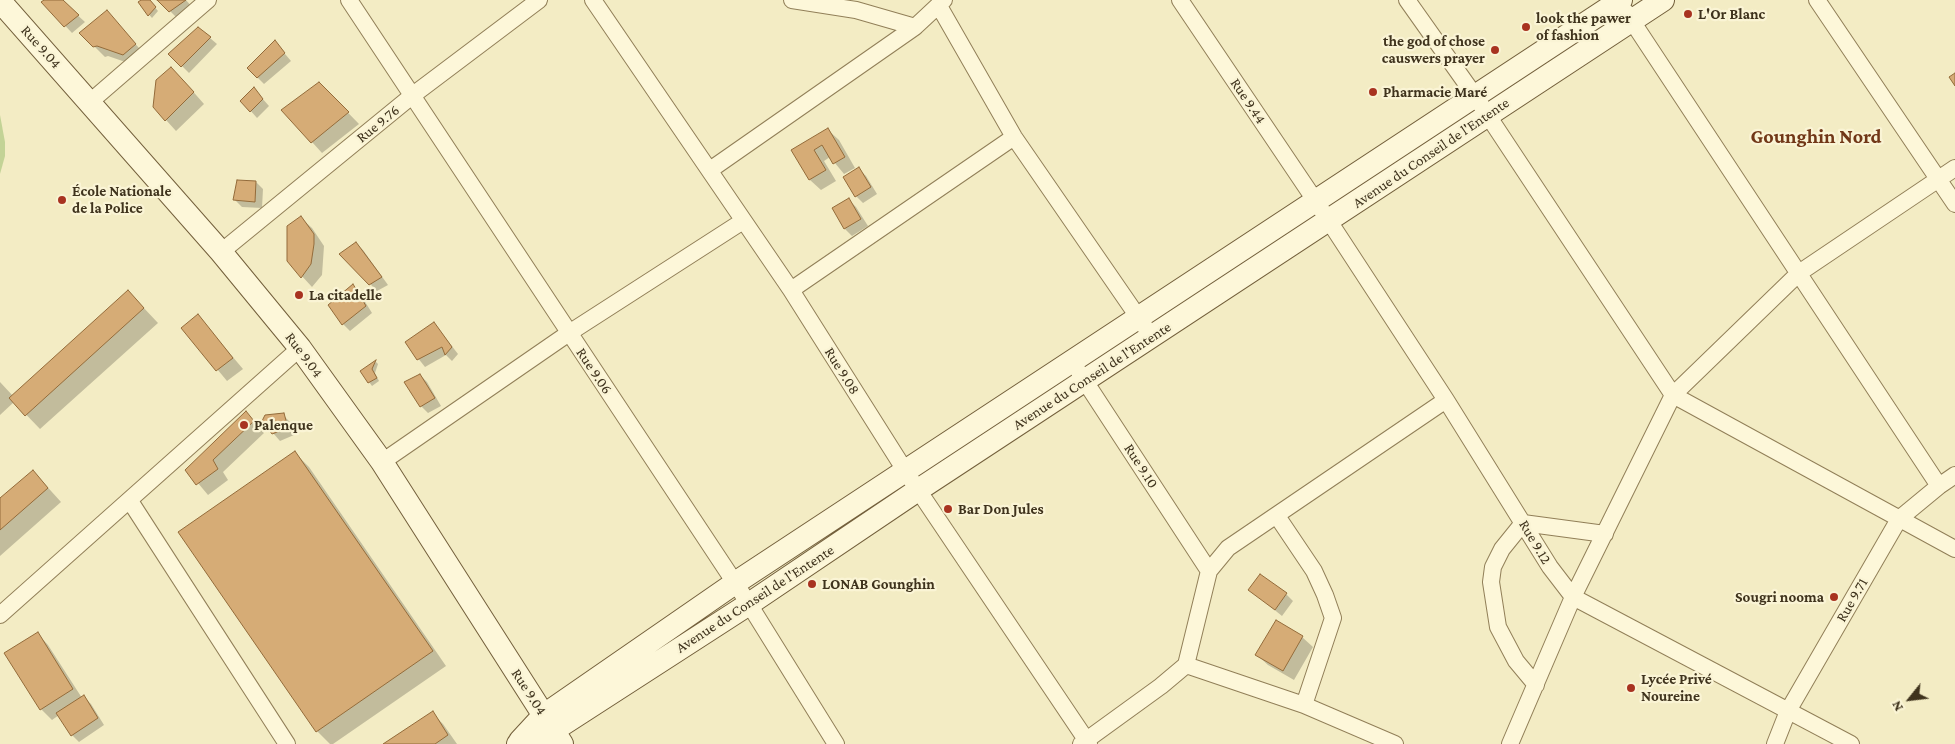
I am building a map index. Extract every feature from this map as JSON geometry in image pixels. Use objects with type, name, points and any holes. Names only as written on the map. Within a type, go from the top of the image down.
[{"type":"street","points":[[90,102],[208,0]]},
{"type":"street","name":"Rue 9.06","points":[[349,0],[749,604],[836,744]]},
{"type":"street","name":"Rue 9.76","points":[[221,252],[413,95],[539,0]]},
{"type":"street","name":"Rue 9.08","points":[[593,0],[710,170],[742,221],[791,290],[906,472],[1086,743]]},
{"type":"street","points":[[792,0],[856,10],[915,27]]},
{"type":"street","name":"Rue 9.44","points":[[1180,0],[1329,221]]},
{"type":"street","points":[[1407,0],[1488,115],[1673,396],[1955,549]]},
{"type":"street","name":"Avenue du Conseil de l'Entente","points":[[518,744],[553,730],[749,604],[918,490],[1663,0]]},
{"type":"street","points":[[1817,0],[1955,204]]},
{"type":"street","name":"Rue 9.04","points":[[0,1],[221,252],[300,348],[382,462],[553,730]]},
{"type":"street","points":[[1620,1],[1939,486]]},
{"type":"street","name":"Avenue du Conseil de l'Entente","points":[[553,730],[735,584],[1620,1]]},
{"type":"street","points":[[710,170],[915,27],[942,3],[1014,137],[1139,319],[1153,336]]},
{"type":"street","points":[[791,290],[1014,137]]},
{"type":"street","points":[[1510,744],[1573,597],[1673,396],[1799,273],[1955,168]]},
{"type":"street","points":[[382,462],[569,333],[742,221]]},
{"type":"street","name":"Rue 9.12","points":[[1329,221],[1446,400],[1550,567],[1573,597],[1851,744]]},
{"type":"street","points":[[0,615],[300,348]]},
{"type":"street","name":"Rue 9.10","points":[[1072,362],[1209,571]]},
{"type":"street","points":[[1086,743],[1186,665],[1209,571],[1228,548],[1446,400]]},
{"type":"street","name":"Rue 9.71","points":[[1775,744],[1788,711],[1899,519],[1955,475]]},
{"type":"street","points":[[130,501],[287,744]]},
{"type":"street","points":[[1277,516],[1314,571],[1333,618],[1304,705]]},
{"type":"street","points":[[1536,685],[1516,661],[1502,638],[1498,627],[1491,582],[1493,568],[1502,549],[1523,523],[1604,534]]},
{"type":"street","points":[[1186,665],[1304,705],[1395,744]]},
{"type":"green space","points":[[0,115],[5,142],[5,156],[0,174]]},
{"type":"building","points":[[44,0],[63,0],[79,15],[64,27],[41,2]]},
{"type":"building","points":[[150,0],[156,7],[148,16],[138,2]]},
{"type":"building","points":[[157,0],[186,0],[169,12]]},
{"type":"building","points":[[107,10],[136,44],[123,55],[97,46],[93,47],[79,33]]},
{"type":"building","points":[[198,27],[211,37],[181,67],[168,54]]},
{"type":"building","points":[[275,40],[285,53],[257,78],[247,68]]},
{"type":"building","points":[[171,67],[194,92],[165,121],[153,107],[156,80]]},
{"type":"building","points":[[1955,73],[1955,86],[1949,77]]},
{"type":"building","points":[[319,82],[349,112],[311,143],[281,110]]},
{"type":"building","points":[[254,87],[263,99],[250,112],[240,101]]},
{"type":"building","points":[[828,128],[845,157],[833,164],[822,145],[814,150],[826,170],[809,180],[791,150]]},
{"type":"building","points":[[859,167],[871,187],[855,197],[843,177]]},
{"type":"building","points":[[237,180],[256,181],[255,202],[233,200]]},
{"type":"building","points":[[849,198],[861,219],[844,229],[832,208]]},
{"type":"building","points":[[301,216],[314,234],[314,244],[311,264],[301,278],[287,261],[287,226]]},
{"type":"building","points":[[356,242],[382,277],[369,285],[339,254]]},
{"type":"building","points":[[353,284],[366,306],[342,325],[328,305]]},
{"type":"building","points":[[128,290],[144,308],[25,416],[9,398]]},
{"type":"building","points":[[198,314],[233,358],[216,371],[181,328]]},
{"type":"building","points":[[434,322],[452,347],[445,355],[442,347],[417,360],[405,342]]},
{"type":"building","points":[[376,360],[372,369],[377,378],[368,383],[360,371]]},
{"type":"building","points":[[420,374],[435,398],[420,407],[404,382]]},
{"type":"building","points":[[246,411],[254,421],[213,460],[218,469],[196,485],[185,470]]},
{"type":"building","points":[[284,413],[288,428],[272,434],[262,421],[265,415]]},
{"type":"building","points":[[295,451],[433,651],[316,732],[178,532]]},
{"type":"building","points":[[33,470],[48,488],[0,530],[0,498]]},
{"type":"building","points":[[1260,574],[1287,593],[1275,610],[1248,590]]},
{"type":"building","points":[[1276,620],[1303,636],[1283,671],[1255,655]]},
{"type":"building","points":[[38,632],[73,689],[40,710],[4,653]]},
{"type":"building","points":[[84,695],[98,718],[71,736],[56,713]]},
{"type":"building","points":[[433,711],[448,735],[435,744],[383,744]]},
{"type":"place","name":"L'Or Blanc","points":[[1688,14]]},
{"type":"place","name":"look the pawer of fashion","points":[[1526,27]]},
{"type":"place","name":"the god of chose causwers prayer","points":[[1495,50]]},
{"type":"place","name":"Pharmacie Maré","points":[[1373,92]]},
{"type":"place","name":"École Nationale de la Police","points":[[62,200]]},
{"type":"place","name":"La citadelle","points":[[299,295]]},
{"type":"place","name":"Palenque","points":[[244,425]]},
{"type":"place","name":"Bar Don Jules","points":[[948,509]]},
{"type":"place","name":"LONAB Gounghin","points":[[812,584]]},
{"type":"place","name":"Sougri nooma","points":[[1834,597]]},
{"type":"place","name":"Lycée Privé Noureine","points":[[1631,688]]},
{"type":"district","name":"Gounghin Nord","points":[[1816,137]]}]
